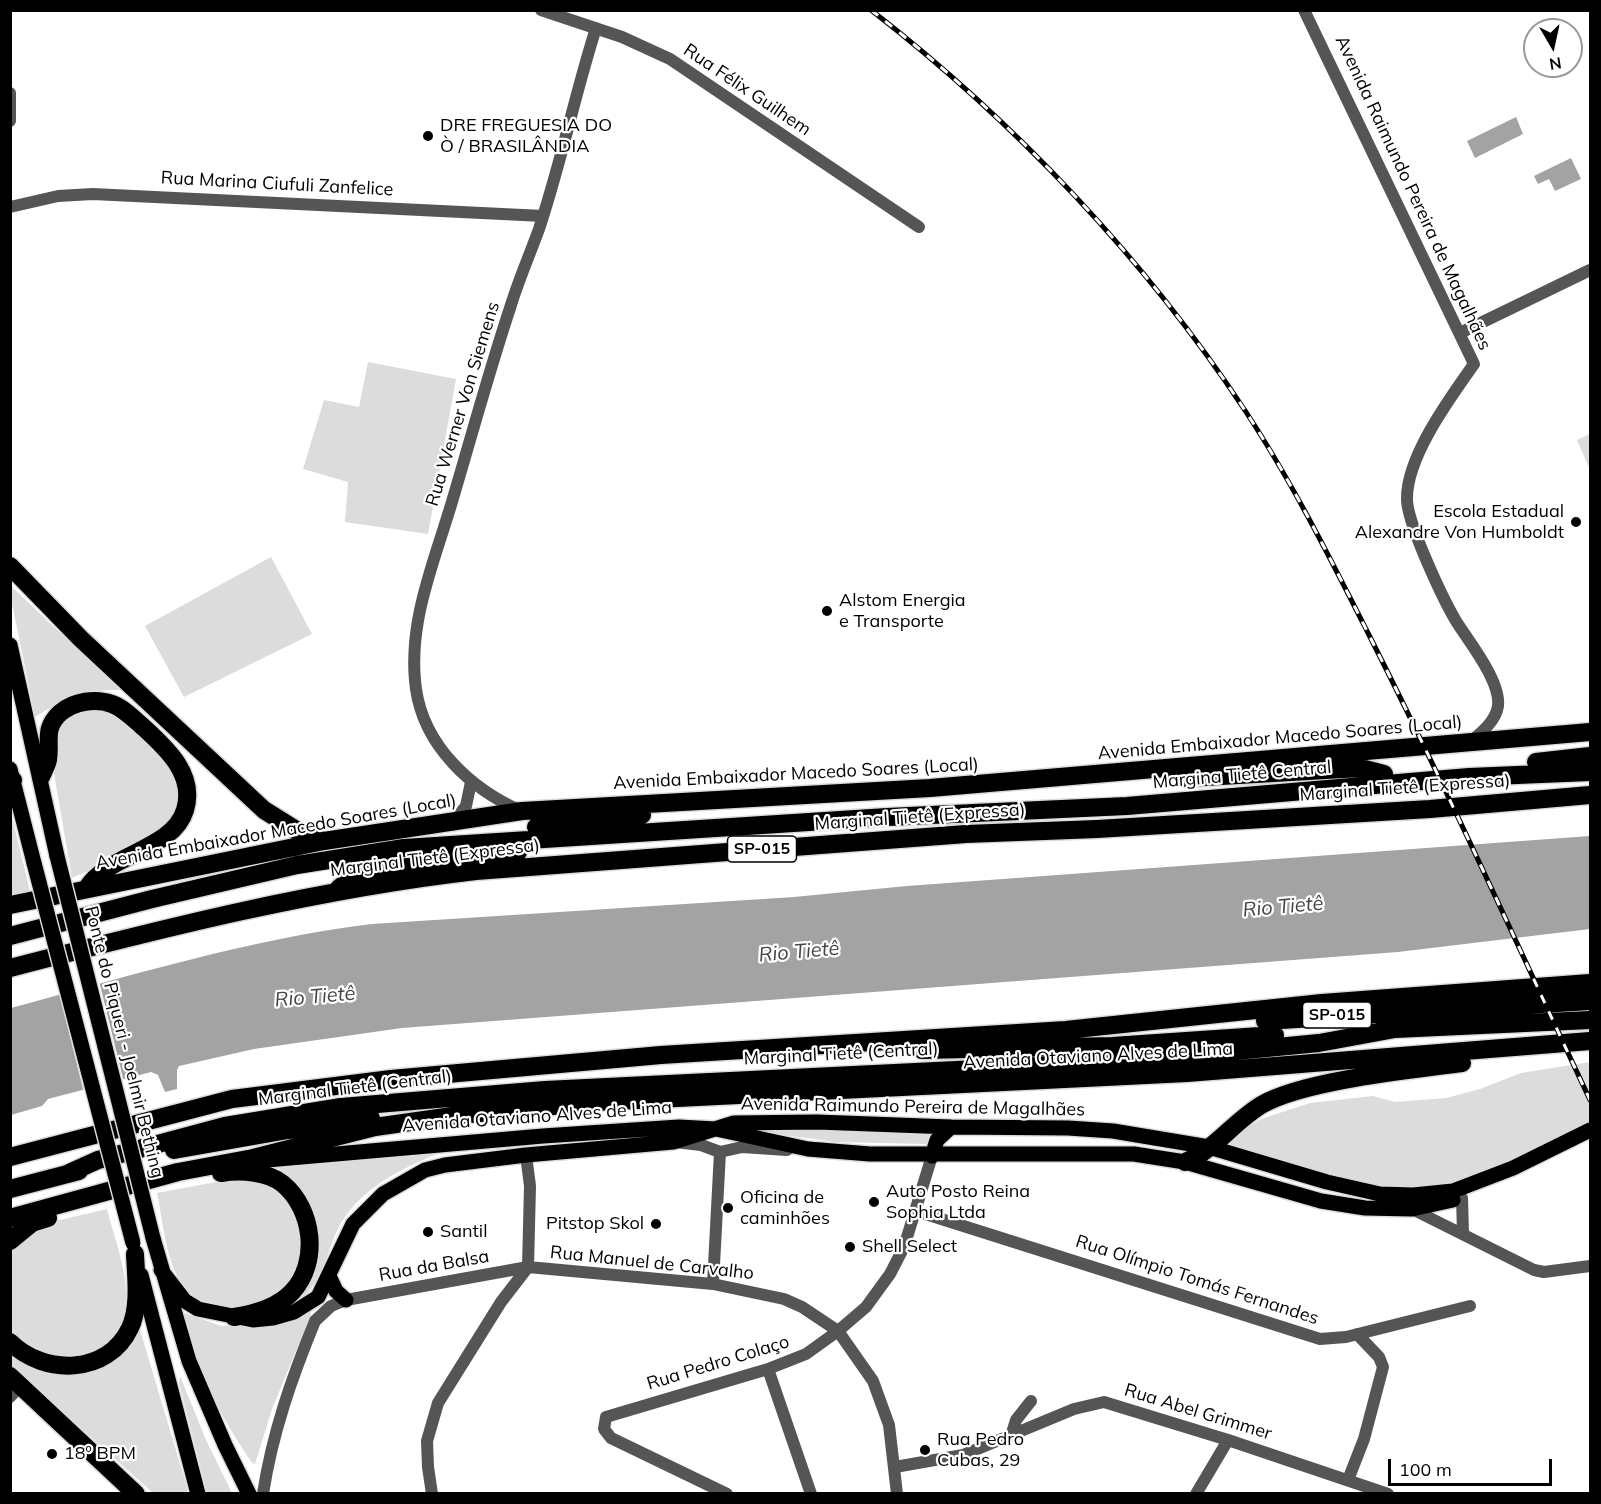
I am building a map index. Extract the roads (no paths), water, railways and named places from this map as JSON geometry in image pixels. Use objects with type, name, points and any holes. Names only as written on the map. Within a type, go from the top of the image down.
[{"type":"highway","points":[[10,566],[81,639],[264,810],[296,830],[324,841]]},
{"type":"highway","points":[[40,777],[48,760],[46,740],[52,724],[61,713],[74,705],[89,701],[112,704],[126,712],[175,757],[182,773],[187,799],[179,822],[160,839],[96,876],[87,888]]},
{"type":"highway","name":"Avenida Embaixador Macedo Soares (Local)","points":[[10,905],[324,841],[522,811],[1078,776],[1590,732]]},
{"type":"highway","points":[[1469,772],[1590,756]]},
{"type":"highway","points":[[1078,776],[1094,782],[1361,768],[1384,774]]},
{"type":"highway","points":[[404,848],[737,829],[887,817],[1018,811],[1033,803],[1384,774],[1590,771]]},
{"type":"highway","name":"Margina Tietê Central","points":[[1018,811],[1182,802],[1469,772]]},
{"type":"highway","name":"Marginal Tietê (Expressa)","points":[[10,968],[254,908],[403,879],[589,861],[966,834],[1097,829],[1430,809],[1590,795]]},
{"type":"highway","points":[[10,936],[297,865],[483,833],[663,812],[717,800]]},
{"type":"highway","points":[[335,891],[357,874],[387,868],[498,854],[716,836],[737,829]]},
{"type":"highway","name":"SP-015","points":[[10,1157],[232,1099],[539,1064],[870,1043],[1158,1020],[1322,1003],[1590,983]]},
{"type":"highway","name":"SP-015","points":[[1158,1020],[1235,1023],[1590,1001]]},
{"type":"highway","name":"Marginal Tietê (Central)","points":[[69,1173],[98,1160],[225,1126],[341,1107],[545,1090],[1130,1061],[1319,1043],[1395,1029],[1590,1020]]},
{"type":"highway","points":[[870,1043],[910,1049],[954,1051],[1112,1046],[1350,1029],[1395,1029]]},
{"type":"highway","name":"Avenida Otaviano Alves de Lima","points":[[10,1218],[178,1172],[253,1158],[375,1127],[459,1115],[596,1102],[1164,1075],[1590,1041]]},
{"type":"highway","points":[[1185,1162],[1209,1147],[1250,1114],[1284,1095],[1318,1086],[1466,1063],[1500,1049]]},
{"type":"highway","points":[[10,1189],[153,1154],[298,1128],[431,1111],[459,1115]]},
{"type":"highway","points":[[178,1172],[191,1177],[228,1172],[264,1175],[282,1183],[303,1211],[310,1247],[304,1271],[293,1291],[281,1301],[249,1315],[234,1317]]},
{"type":"highway","points":[[10,1240],[32,1223],[59,1214],[68,1203]]},
{"type":"highway","points":[[10,1342],[29,1356],[51,1365],[77,1366],[102,1357],[124,1338],[131,1326],[136,1288],[134,1249]]},
{"type":"highway","points":[[14,1386],[136,1494]]},
{"type":"main road","name":"Ponte do Piqueri - Joelmir Bething","points":[[10,645],[57,856],[160,1270],[189,1361],[249,1494]]},
{"type":"main road","points":[[11,776],[198,1494]]},
{"type":"main road","name":"Avenida Raimundo Pereira de Magalhães","points":[[716,1129],[734,1123],[786,1122],[1068,1128],[1145,1135],[1209,1147],[1327,1182],[1380,1194],[1413,1195],[1453,1191],[1513,1168],[1590,1130]]},
{"type":"main road","name":"Avenida Otaviano Alves de Lima","points":[[253,1158],[269,1161],[654,1127],[716,1129]]},
{"type":"main road","points":[[932,1156],[937,1140],[951,1127]]},
{"type":"main road","name":"Avenida Raimundo Pereira de Magalhães","points":[[716,1129],[808,1149],[932,1156],[1134,1154],[1185,1162],[1321,1202],[1365,1208],[1412,1209],[1462,1198],[1590,1141]]},
{"type":"main road","name":"Avenida Otaviano Alves de Lima","points":[[160,1270],[185,1301],[198,1309],[253,1320],[294,1312],[318,1297],[353,1224],[370,1205],[396,1184],[425,1170],[445,1165],[526,1155],[673,1142],[716,1129]]},
{"type":"main road","points":[[543,1136],[547,1145],[544,1154]]},
{"type":"main road","points":[[329,1276],[336,1291],[346,1300]]},
{"type":"street","name":"Rua Félix Guilhem","points":[[541,10],[649,48],[670,59],[919,227]]},
{"type":"street","name":"Avenida Raimundo Pereira de Magalhães","points":[[1304,10],[1474,364],[1452,396],[1413,467],[1407,501],[1418,540],[1442,594],[1485,663],[1496,695],[1498,706],[1495,715],[1485,730],[1470,743]]},
{"type":"street","name":"Rua Werner Von Siemens","points":[[522,811],[471,782],[450,760],[423,716],[416,691],[413,655],[415,634],[430,572],[507,316],[543,216],[596,28]]},
{"type":"street","points":[[10,93],[10,121]]},
{"type":"street","name":"Rua Marina Ciufuli Zanfelice","points":[[10,207],[58,196],[93,194],[543,216]]},
{"type":"street","points":[[1460,333],[1590,270]]},
{"type":"street","points":[[455,820],[466,806],[471,782]]},
{"type":"street","points":[[673,1142],[701,1145],[720,1152],[742,1147],[808,1149]]},
{"type":"street","points":[[713,1284],[720,1152]]},
{"type":"street","points":[[432,1494],[427,1442],[438,1403],[501,1302],[528,1267],[530,1186],[526,1155]]},
{"type":"street","name":"Rua Pedro Colaço","points":[[727,1494],[610,1438],[604,1429],[603,1423],[606,1417],[768,1369],[806,1354],[838,1331],[866,1306],[890,1274],[904,1247],[932,1156]]},
{"type":"street","points":[[1462,1198],[1463,1233]]},
{"type":"street","points":[[1412,1209],[1534,1270],[1544,1272],[1590,1266]]},
{"type":"street","name":"Rua Olímpio Tomás Fernandes","points":[[916,1211],[1308,1335],[1333,1339],[1470,1306]]},
{"type":"street","name":"Rua Manuel de Carvalho","points":[[528,1267],[713,1284],[784,1299],[838,1331],[873,1381],[888,1425],[897,1493]]},
{"type":"street","name":"Rua da Balsa","points":[[346,1300],[528,1267]]},
{"type":"street","points":[[263,1494],[273,1440],[315,1321],[331,1306],[346,1300]]},
{"type":"street","points":[[1348,1479],[1364,1439],[1383,1367],[1382,1360],[1357,1334]]},
{"type":"street","points":[[768,1369],[811,1494]]},
{"type":"street","points":[[1011,1436],[1016,1420],[1031,1401]]},
{"type":"street","name":"Rua Abel Grimmer","points":[[895,1467],[963,1455],[1074,1409],[1104,1402],[1228,1440],[1388,1494]]},
{"type":"street","points":[[1196,1494],[1228,1440]]},
{"type":"water","points":[[1516,117],[1523,134],[1475,158],[1467,141]]},
{"type":"water","points":[[1571,158],[1581,179],[1555,191],[1549,179],[1538,184],[1534,176]]},
{"type":"water","name":"Rio Tietê","points":[[1590,836],[1590,929],[1398,952],[402,1028],[254,1049],[179,1066],[177,1089],[165,1092],[158,1075],[151,1072],[48,1099],[42,1106],[11,1115],[11,1008],[190,960],[280,939],[372,924],[794,897],[907,886]]},
{"type":"railway","points":[[871,10],[976,98],[1075,196],[1165,301],[1246,412],[1295,493],[1368,633],[1453,807],[1590,1100]]},
{"type":"place","name":"DRE FREGUESIA DO Ò / BRASILÂNDIA","points":[[428,136]]},
{"type":"place","name":"Escola Estadual Alexandre Von Humboldt","points":[[1576,522]]},
{"type":"place","name":"Alstom Energia e Transporte","points":[[827,611]]},
{"type":"place","name":"Auto Posto Reina Sophia Ltda","points":[[874,1202]]},
{"type":"place","name":"Oficina de caminhões","points":[[728,1208]]},
{"type":"place","name":"Pitstop Skol","points":[[656,1224]]},
{"type":"place","name":"Santil","points":[[428,1232]]},
{"type":"place","name":"Shell Select","points":[[850,1247]]},
{"type":"place","name":"Rua Pedro Cubas, 29","points":[[925,1450]]},
{"type":"place","name":"18º BPM","points":[[52,1454]]}]
